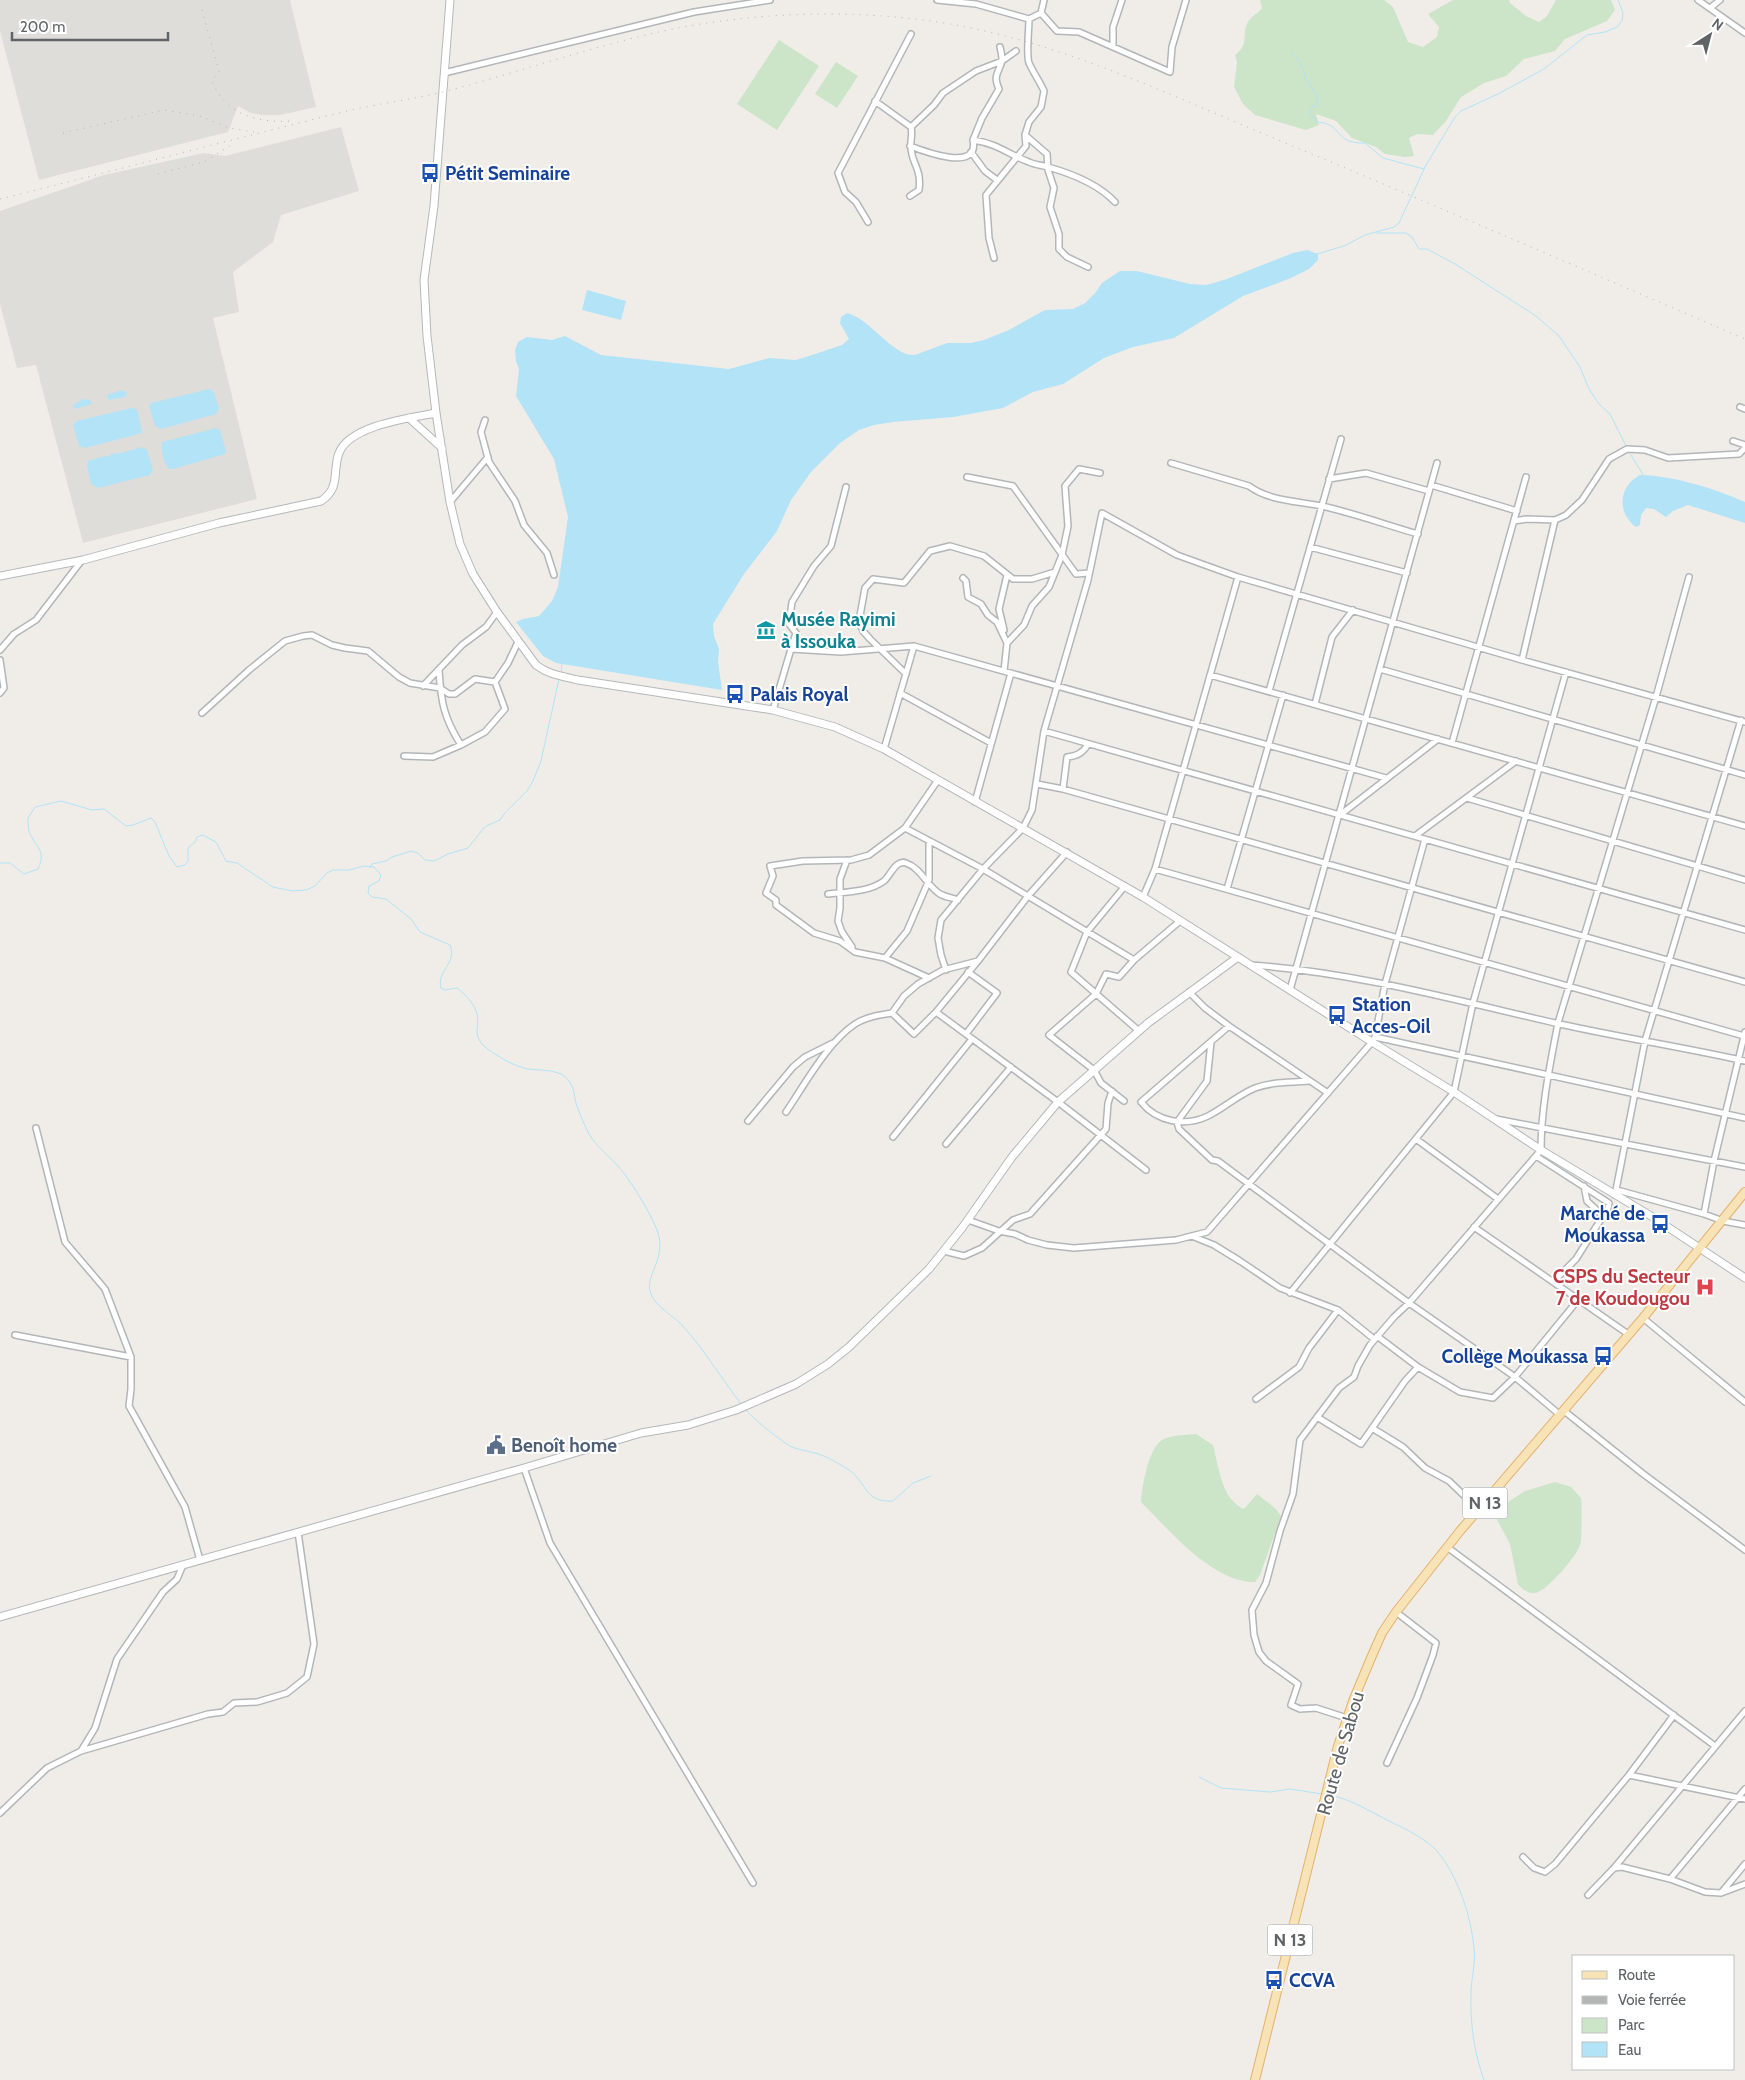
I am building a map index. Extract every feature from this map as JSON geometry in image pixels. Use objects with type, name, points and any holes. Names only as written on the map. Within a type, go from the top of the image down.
[{"type":"main road","name":"Route de Sabou","points":[[1255,2080],[1347,1718],[1378,1642],[1396,1612],[1447,1546],[1643,1318],[1745,1192]]},
{"type":"street","points":[[450,0],[434,206],[424,280],[426,336],[450,502],[460,544],[468,563],[497,612],[536,665],[544,671],[578,680],[773,710],[835,727],[884,749],[1125,886],[1454,1092],[1609,1202],[1603,1216],[1576,1259],[1553,1282]]},
{"type":"street","points":[[444,73],[694,12],[770,0]]},
{"type":"street","points":[[937,0],[976,4],[1029,19],[1041,13]]},
{"type":"street","points":[[1041,13],[1044,0]]},
{"type":"street","points":[[1114,47],[1113,27],[1122,0]]},
{"type":"street","points":[[1041,13],[1057,31],[1079,32],[1170,72],[1172,47],[1186,0]]},
{"type":"street","points":[[1698,0],[1745,33]]},
{"type":"street","points":[[1710,8],[1720,0]]},
{"type":"street","points":[[994,258],[988,238],[986,195],[1016,155],[1026,146],[1025,135],[1029,122],[1041,107],[1044,91],[1029,62],[1027,50],[1030,42],[1029,19]]},
{"type":"street","points":[[868,222],[856,202],[845,192],[838,173],[911,34]]},
{"type":"street","points":[[910,146],[947,157],[963,158],[971,152],[973,140],[982,118],[999,88],[996,82],[997,71],[1002,61],[1000,47]]},
{"type":"street","points":[[911,127],[934,105],[943,92],[976,71],[1002,61],[1016,51]]},
{"type":"street","points":[[875,102],[911,127],[913,138],[910,146],[919,169],[920,184],[919,190],[910,196]]},
{"type":"street","points":[[1025,135],[1047,154],[1048,167],[1054,188],[1050,206],[1059,234],[1059,249],[1067,257],[1088,267]]},
{"type":"street","points":[[973,140],[990,143],[1029,162],[1092,183],[1105,191],[1115,202]]},
{"type":"street","points":[[971,152],[985,171],[997,180]]},
{"type":"street","points":[[0,576],[82,560],[219,523],[321,501],[330,495],[334,485],[339,453],[344,443],[357,434],[383,424],[436,413]]},
{"type":"street","points":[[409,418],[442,448]]},
{"type":"street","points":[[485,420],[480,432],[490,462],[515,500],[524,525],[547,553],[554,575]]},
{"type":"street","points":[[1269,691],[1341,439]]},
{"type":"street","points":[[1514,521],[1527,519],[1555,520],[1566,515],[1582,500],[1609,459],[1624,451],[1631,449],[1645,450],[1668,458],[1739,454],[1745,446],[1733,441]]},
{"type":"street","points":[[450,502],[488,457]]},
{"type":"street","points":[[1171,463],[1248,486],[1256,492],[1295,503],[1322,506],[1418,534]]},
{"type":"street","points":[[1290,990],[1437,463]]},
{"type":"street","points":[[1007,643],[1024,625],[1032,606],[1049,587],[1062,555],[1068,526],[1066,486],[1079,468],[1100,473]]},
{"type":"street","points":[[1330,479],[1366,473],[1517,511]]},
{"type":"street","points":[[967,477],[1013,486],[1076,574],[1089,573]]},
{"type":"street","points":[[1452,743],[1526,478]]},
{"type":"street","points":[[773,710],[796,633],[789,624],[792,602],[814,566],[831,546],[846,486]]},
{"type":"street","points":[[946,970],[940,955],[938,938],[940,920],[983,869],[1023,828],[1032,810],[1044,731],[1089,573],[1102,514],[1177,555],[1238,577],[1522,660],[1743,721],[1726,769],[1645,1041],[1616,1193]]},
{"type":"street","points":[[1522,660],[1555,520]]},
{"type":"street","points":[[906,674],[863,631],[859,621],[865,588],[873,579],[904,583],[930,551],[950,546],[984,556],[1013,579],[1032,579],[1055,572]]},
{"type":"street","points":[[1310,547],[1407,573]]},
{"type":"street","points":[[0,650],[14,634],[36,620],[82,560]]},
{"type":"street","points":[[1004,671],[1007,643],[999,610],[1007,575]]},
{"type":"street","points":[[1143,897],[1155,869],[1238,577]]},
{"type":"street","points":[[1347,1718],[1316,1708],[1300,1709],[1291,1705],[1298,1684],[1266,1662],[1259,1652],[1254,1635],[1252,1610],[1266,1583],[1280,1531],[1293,1494],[1300,1440],[1339,1388],[1354,1377],[1363,1355],[1376,1338],[1409,1303],[1539,1153],[1548,1076],[1558,1023],[1628,793],[1689,577]]},
{"type":"street","points":[[962,578],[966,581],[968,597],[981,604],[988,615],[997,622],[1007,643]]},
{"type":"street","points":[[1315,704],[1332,637],[1353,610]]},
{"type":"street","points":[[422,686],[462,645],[486,627],[497,612]]},
{"type":"street","points":[[202,713],[249,670],[285,641],[312,635],[345,648],[368,651],[399,677],[410,683],[440,688],[449,694],[455,694],[475,679],[495,682]]},
{"type":"street","points":[[495,682],[508,663],[518,642]]},
{"type":"street","points":[[791,649],[841,652],[914,646],[1386,778]]},
{"type":"street","points":[[884,749],[914,646]]},
{"type":"street","points":[[0,660],[4,688],[0,693]]},
{"type":"street","points":[[1380,669],[1745,775]]},
{"type":"street","points":[[439,670],[440,688],[448,725],[461,746]]},
{"type":"street","points":[[1290,1293],[1454,1092],[1473,1003],[1566,672]]},
{"type":"street","points":[[976,802],[1011,673]]},
{"type":"street","points":[[1210,675],[1745,826]]},
{"type":"street","points":[[404,756],[433,757],[461,746],[485,732],[505,709],[495,682]]},
{"type":"street","points":[[900,693],[991,743]]},
{"type":"street","points":[[1227,889],[1283,695]]},
{"type":"street","points":[[1044,731],[1745,930]]},
{"type":"street","points":[[1340,815],[1438,739]]},
{"type":"street","points":[[1062,789],[1067,757],[1078,756],[1088,744]]},
{"type":"street","points":[[1415,836],[1516,761]]},
{"type":"street","points":[[929,978],[884,958],[856,952],[840,941],[814,933],[776,905],[776,900],[766,893],[773,876],[770,866],[803,861],[846,860],[869,855],[905,828],[938,780]]},
{"type":"street","points":[[1037,784],[1062,789],[1745,982]]},
{"type":"street","points":[[1467,798],[1745,880]]},
{"type":"street","points":[[905,828],[983,869],[1134,960]]},
{"type":"street","points":[[968,1220],[999,1231],[1015,1234],[1028,1240],[1047,1245],[1074,1248],[1176,1240],[1207,1232],[1373,1040],[1385,984],[1425,839]]},
{"type":"street","points":[[884,958],[907,931],[928,883],[929,841]]},
{"type":"street","points":[[892,1013],[914,1034],[936,1012],[1028,896],[1067,852]]},
{"type":"street","points":[[846,860],[840,879],[838,921],[842,932],[856,952]]},
{"type":"street","points":[[828,894],[874,886],[885,881],[894,868],[902,862],[906,862],[918,870],[940,894],[958,900]]},
{"type":"street","points":[[1155,869],[1744,1034],[1714,1161],[1704,1214]]},
{"type":"street","points":[[1125,886],[1087,932],[1071,972],[1139,1031]]},
{"type":"street","points":[[1124,1101],[1102,1083],[1094,1070],[1049,1035],[1096,994],[1106,974],[1120,977],[1134,960],[1180,921]]},
{"type":"street","points":[[0,1617],[641,1433],[688,1425],[736,1410],[796,1384],[828,1364],[879,1319],[929,1269],[968,1220],[1012,1157],[1058,1102],[1139,1031],[1238,957]]},
{"type":"street","points":[[786,1112],[834,1043],[855,1024],[872,1016],[892,1013],[904,996],[918,984],[929,978],[946,970],[978,961]]},
{"type":"street","points":[[1250,964],[1297,968],[1385,984],[1558,1023],[1745,1060]]},
{"type":"street","points":[[966,1034],[997,993],[968,972]]},
{"type":"street","points":[[1189,992],[1204,1008],[1328,1094]]},
{"type":"street","points":[[936,1012],[1102,1135],[1146,1170]]},
{"type":"street","points":[[1229,1026],[1141,1102],[1148,1110],[1162,1119],[1177,1122],[1207,1116],[1255,1088],[1271,1084],[1309,1081]]},
{"type":"street","points":[[893,1137],[972,1038]]},
{"type":"street","points":[[1373,1040],[1462,1057],[1745,1118]]},
{"type":"street","points":[[1177,1122],[1207,1081],[1211,1042]]},
{"type":"street","points":[[748,1121],[805,1056],[834,1043]]},
{"type":"street","points":[[946,1144],[1011,1067]]},
{"type":"street","points":[[944,1251],[964,1256],[982,1248],[1013,1220],[1030,1214],[1106,1129],[1108,1103],[1112,1091]]},
{"type":"street","points":[[1493,1118],[1745,1167]]},
{"type":"street","points":[[1177,1122],[1179,1129],[1212,1160],[1218,1161],[1409,1303],[1515,1377],[1745,1550]]},
{"type":"street","points":[[36,1128],[65,1242],[104,1289],[131,1357],[129,1406],[185,1507],[200,1560]]},
{"type":"street","points":[[1416,1139],[1498,1199]]},
{"type":"street","points":[[1539,1153],[1616,1193],[1745,1278]]},
{"type":"street","points":[[1584,1186],[1587,1201],[1603,1216]]},
{"type":"street","points":[[1616,1193],[1745,1225]]},
{"type":"street","points":[[1474,1227],[1628,1334]]},
{"type":"street","points":[[1191,1236],[1220,1249],[1290,1293],[1338,1310],[1418,1367],[1460,1392],[1493,1398],[1515,1377],[1578,1300]]},
{"type":"street","points":[[1256,1400],[1299,1367],[1309,1348],[1338,1310]]},
{"type":"street","points":[[1643,1318],[1745,1402]]},
{"type":"street","points":[[15,1335],[131,1357]]},
{"type":"street","points":[[1317,1417],[1361,1444],[1405,1381],[1418,1367]]},
{"type":"street","points":[[1372,1428],[1403,1447],[1425,1468],[1449,1481],[1479,1510]]},
{"type":"street","points":[[524,1468],[550,1543],[753,1883]]},
{"type":"street","points":[[0,1813],[47,1768],[81,1751],[208,1714],[223,1712],[234,1703],[257,1702],[287,1694],[307,1677],[314,1644],[298,1532]]},
{"type":"street","points":[[1447,1546],[1715,1746]]},
{"type":"street","points":[[81,1751],[95,1728],[117,1659],[163,1592],[177,1579],[183,1565]]},
{"type":"street","points":[[1387,1763],[1416,1698],[1436,1643],[1396,1612]]},
{"type":"street","points":[[1588,1895],[1614,1868],[1674,1793],[1683,1786],[1745,1711]]},
{"type":"street","points":[[1523,1857],[1534,1868],[1545,1872],[1554,1864],[1629,1776],[1674,1715]]},
{"type":"street","points":[[1629,1776],[1745,1799]]},
{"type":"street","points":[[1670,1879],[1745,1789]]},
{"type":"street","points":[[1721,1893],[1745,1864]]},
{"type":"street","points":[[1614,1868],[1622,1867],[1670,1879],[1705,1892],[1721,1893],[1745,1884]]},
{"type":"shaded area","points":[[0,0],[290,0],[316,107],[280,115],[262,115],[251,113],[238,106],[228,132],[39,180],[0,31]]},
{"type":"shaded area","points":[[341,127],[359,191],[281,215],[273,242],[233,272],[239,312],[213,318],[257,499],[83,543],[36,365],[17,368],[0,304],[0,211],[104,175],[204,153],[225,156]]},
{"type":"green space","points":[[1260,0],[1384,0],[1393,7],[1408,42],[1423,47],[1437,37],[1439,27],[1428,14],[1453,0],[1509,0],[1526,16],[1539,22],[1547,16],[1556,0],[1611,0],[1615,10],[1607,21],[1565,39],[1555,51],[1524,59],[1506,76],[1484,83],[1461,97],[1446,121],[1433,135],[1417,134],[1409,138],[1414,156],[1405,157],[1385,154],[1376,147],[1352,138],[1336,121],[1316,114],[1319,125],[1306,130],[1255,115],[1243,104],[1234,87],[1237,62],[1235,55],[1240,51],[1244,43],[1248,22],[1262,8]]},
{"type":"green space","points":[[779,40],[819,66],[777,130],[737,104]]},
{"type":"green space","points":[[836,62],[858,76],[837,108],[815,94]]},
{"type":"green space","points":[[1196,1434],[1213,1445],[1222,1482],[1230,1498],[1236,1504],[1244,1509],[1257,1494],[1276,1509],[1281,1516],[1260,1575],[1255,1582],[1239,1580],[1223,1574],[1208,1565],[1178,1540],[1141,1502],[1149,1460],[1157,1445],[1162,1440],[1170,1437]]},
{"type":"green space","points":[[1555,1482],[1571,1487],[1581,1498],[1580,1545],[1573,1557],[1546,1587],[1535,1593],[1530,1593],[1518,1584],[1510,1544],[1493,1512],[1525,1491]]},
{"type":"water","points":[[1307,250],[1318,254],[1318,260],[1309,269],[1291,278],[1243,296],[1174,338],[1133,347],[1104,358],[1063,384],[1033,392],[1003,408],[953,417],[874,425],[859,430],[840,443],[811,472],[791,500],[777,531],[744,574],[713,624],[714,636],[719,649],[718,662],[722,690],[556,663],[543,656],[516,622],[539,616],[552,601],[558,587],[568,517],[554,459],[516,396],[519,369],[515,350],[518,342],[527,337],[552,340],[565,336],[601,355],[729,369],[769,358],[795,360],[842,345],[849,339],[840,323],[841,317],[847,313],[865,322],[898,350],[915,355],[947,343],[971,343],[984,340],[1009,330],[1045,310],[1073,309],[1085,303],[1102,283],[1120,271],[1137,271],[1190,284],[1206,285],[1224,280],[1293,253]]},
{"type":"water","points":[[587,290],[626,301],[621,320],[582,310]]},
{"type":"water","points":[[209,389],[214,392],[219,409],[216,414],[161,429],[155,426],[149,406],[151,403]]},
{"type":"water","points":[[122,390],[127,393],[125,397],[109,400],[107,395]]},
{"type":"water","points":[[83,399],[90,400],[92,404],[75,409],[73,405]]},
{"type":"water","points":[[131,408],[136,409],[138,412],[142,433],[85,448],[79,446],[73,425],[77,421]]},
{"type":"water","points":[[216,428],[220,430],[226,451],[225,454],[169,469],[163,456],[162,442]]},
{"type":"water","points":[[142,447],[147,450],[153,470],[150,475],[98,488],[91,484],[87,465],[88,461]]},
{"type":"water","points":[[1640,475],[1694,484],[1745,502],[1745,523],[1688,505],[1673,511],[1666,517],[1654,509],[1646,508],[1641,515],[1640,525],[1636,527],[1625,514],[1623,500],[1624,492],[1628,486]]},
{"type":"waterway","points":[[1317,254],[1344,246],[1365,235],[1394,227],[1399,223],[1426,165],[1455,117],[1461,111],[1498,94],[1544,69],[1587,35],[1605,32],[1617,27],[1622,21],[1623,13],[1618,0]]},
{"type":"waterway","points":[[1291,52],[1300,62],[1307,81],[1318,97],[1316,106],[1312,107],[1309,113],[1317,122],[1331,126],[1348,140],[1365,143],[1383,158],[1424,169]]},
{"type":"waterway","points":[[1377,233],[1406,233],[1412,237],[1419,249],[1427,249],[1455,264],[1536,316],[1559,336],[1580,367],[1589,389],[1599,404],[1610,414],[1627,448]]},
{"type":"waterway","points":[[1629,452],[1644,476]]},
{"type":"waterway","points":[[561,673],[562,664]]},
{"type":"waterway","points":[[370,868],[372,864],[386,861],[411,851],[418,853],[425,860],[434,861],[448,854],[468,848],[483,829],[500,820],[527,791],[533,781],[541,761],[559,679]]},
{"type":"waterway","points":[[0,863],[10,863],[24,874],[38,869],[41,853],[31,837],[28,818],[35,807],[61,801],[92,810],[104,809],[126,826],[151,818],[155,822],[169,856],[177,867],[185,865],[188,861],[188,848],[196,841],[197,837],[203,835],[216,842],[226,861],[237,863],[273,887],[292,891],[306,890],[315,886],[327,873],[333,870],[349,870],[364,866],[374,867],[381,875],[379,881],[369,886],[368,893],[372,897],[386,899],[411,919],[420,932],[450,945],[451,957],[441,977],[441,988],[445,990],[457,988],[472,1003],[477,1014],[477,1034],[480,1042],[498,1056],[513,1064],[524,1068],[554,1072],[569,1081],[589,1134],[628,1179],[655,1225],[660,1242],[660,1251],[651,1278],[650,1291],[652,1296],[658,1305],[681,1324],[705,1353],[742,1405]]},
{"type":"waterway","points":[[744,1408],[788,1445],[823,1456],[846,1468],[853,1473],[870,1495],[883,1501],[893,1501],[913,1483],[931,1476]]},
{"type":"waterway","points":[[1199,1777],[1221,1788],[1270,1792],[1290,1789],[1322,1794]]},
{"type":"waterway","points":[[1329,1795],[1361,1806],[1409,1831],[1436,1850],[1451,1871],[1462,1896],[1470,1923],[1474,1954],[1471,2016],[1475,2048],[1484,2080]]},
{"type":"railway","points":[[202,10],[219,71],[212,81],[225,102],[234,109],[255,118],[291,121]]},
{"type":"railway","points":[[0,199],[339,113],[447,91],[599,47],[683,27],[782,15],[849,14],[882,16],[962,26],[1008,37],[1097,65],[1185,100],[1745,339]]},
{"type":"railway","points":[[63,133],[164,110],[200,116],[229,128],[254,132]]},
{"type":"railway","points":[[158,174],[204,162],[234,143]]},
{"type":"place","name":"Pétit Seminaire","points":[[430,173]]},
{"type":"place","name":"Musée Rayimi à Issouka","points":[[766,630]]},
{"type":"place","name":"Palais Royal","points":[[735,694]]},
{"type":"place","name":"Station Acces-Oil","points":[[1337,1015]]},
{"type":"place","name":"Marché de Moukassa","points":[[1660,1224]]},
{"type":"place","name":"CSPS du Secteur 7 de Koudougou","points":[[1705,1287]]},
{"type":"place","name":"Collège Moukassa","points":[[1603,1356]]},
{"type":"place","name":"Benoît home","points":[[496,1445]]},
{"type":"place","name":"CCVA","points":[[1274,1980]]}]
